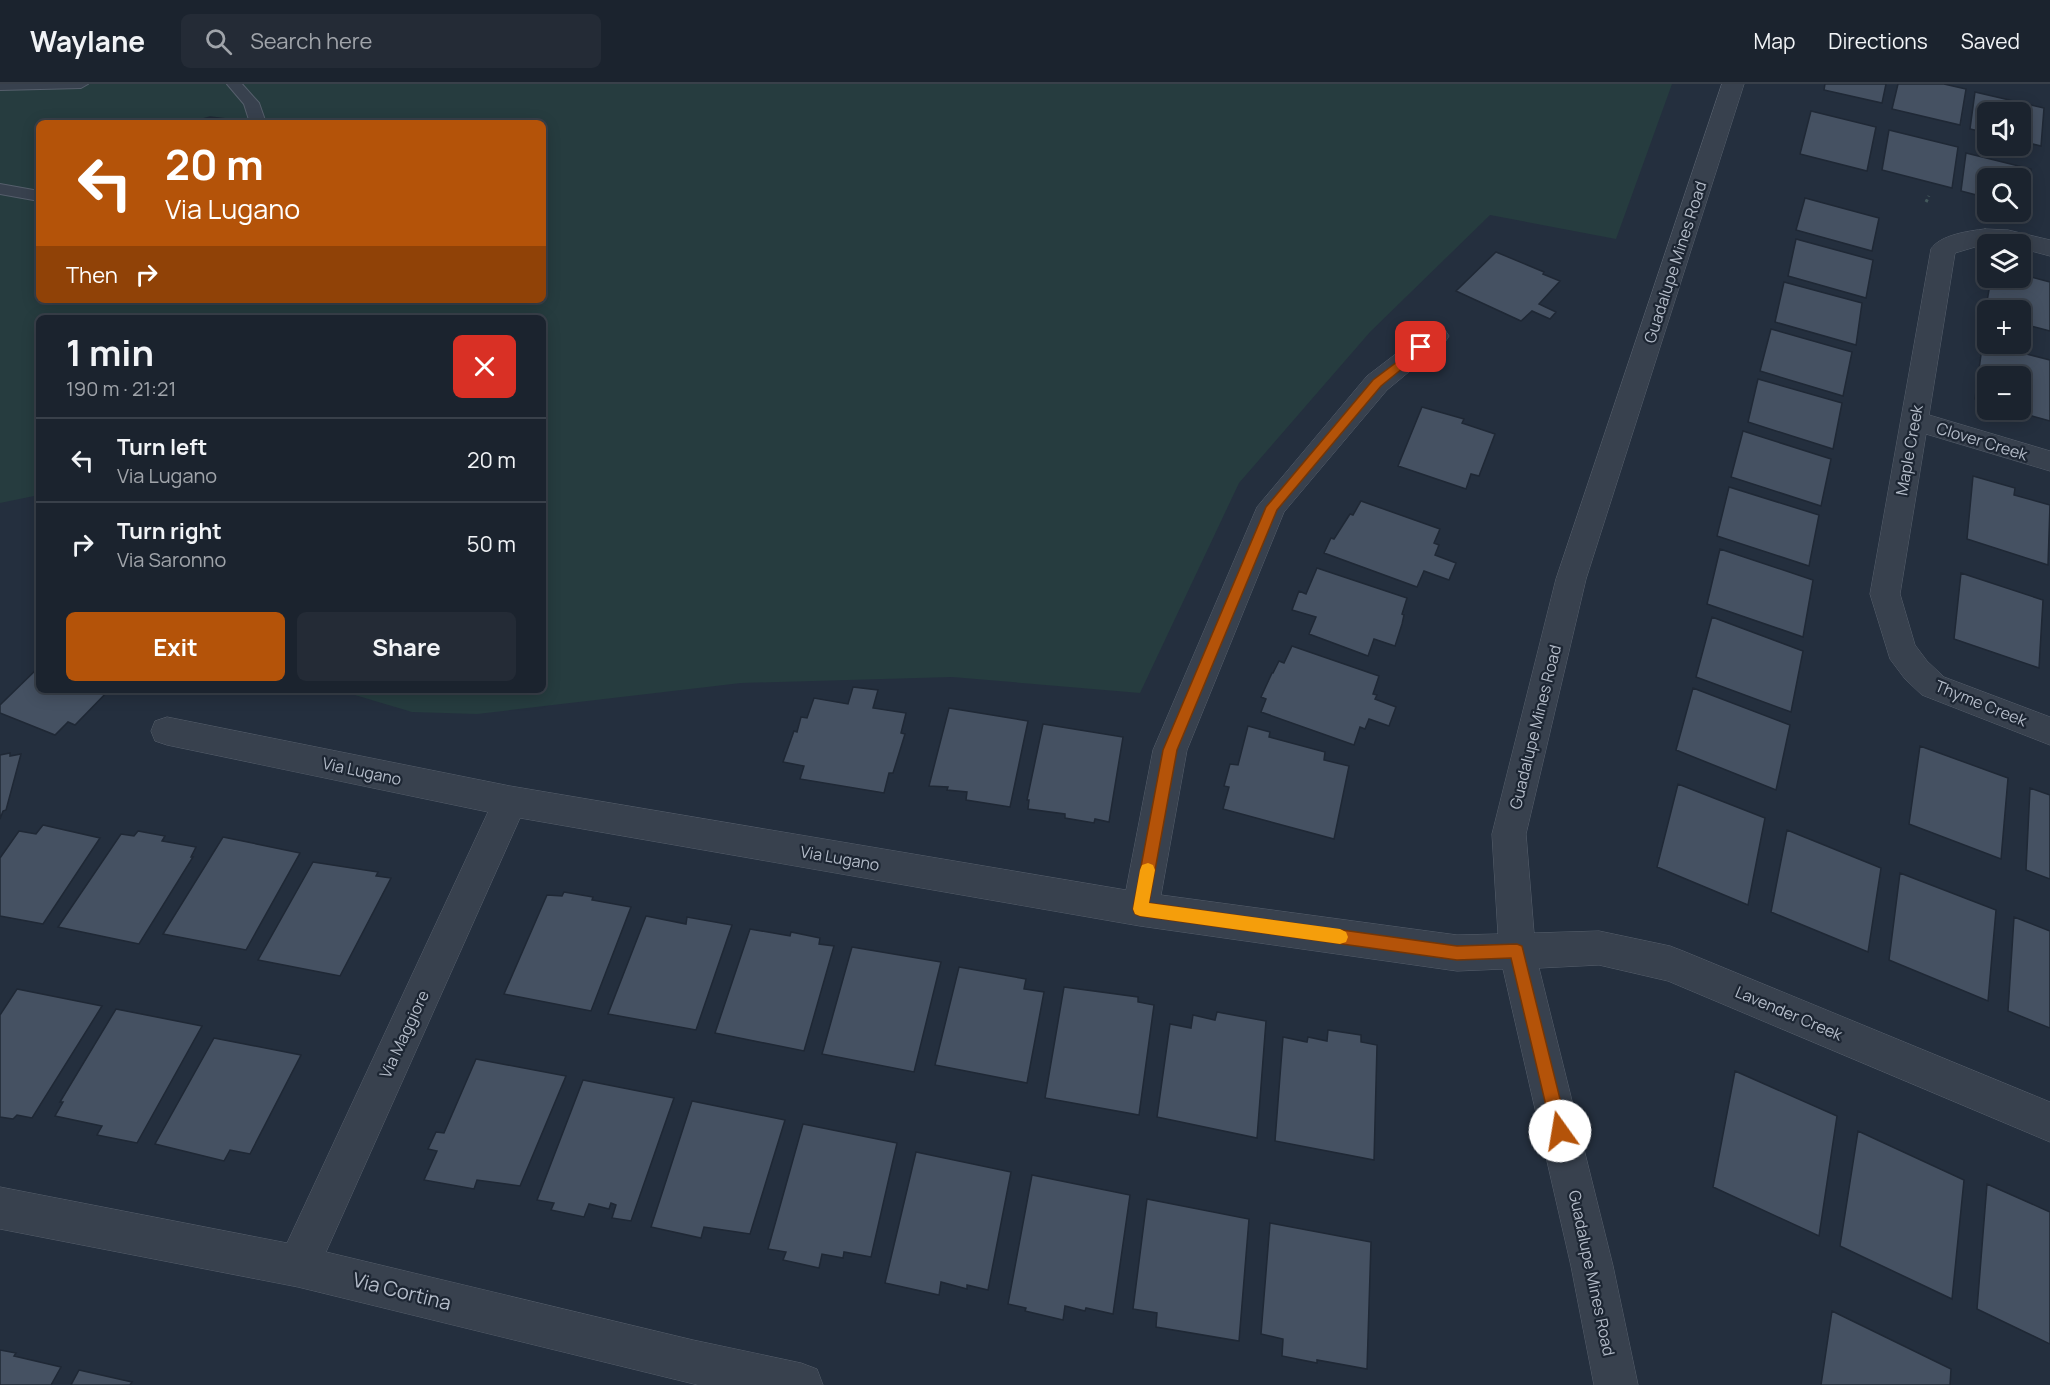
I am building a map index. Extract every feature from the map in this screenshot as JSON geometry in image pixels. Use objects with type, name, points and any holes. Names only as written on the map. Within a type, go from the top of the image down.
[{"type":"street","name":"Guadalupe Mines Road","points":[[1616,1385],[1593,1266],[1517,951],[1509,834],[1571,579],[1733,84]]},
{"type":"street","name":"Maple Creek","points":[[1916,670],[1901,650],[1885,594],[1943,249],[1966,238],[1999,235],[2050,248]]},
{"type":"street","points":[[1140,909],[1170,750],[1272,507],[1377,383],[1436,336]]},
{"type":"street","name":"Clover Creek","points":[[1914,420],[2050,461]]},
{"type":"street","name":"Thyme Creek","points":[[1916,670],[1933,686],[2050,731]]},
{"type":"street","name":"Via Lugano","points":[[167,731],[510,801],[1140,909],[1457,953],[1517,951]]},
{"type":"street","name":"Via Maggiore","points":[[298,1266],[510,801]]},
{"type":"street","name":"Lavender Creek","points":[[1517,951],[1599,948],[1670,964],[2050,1122]]},
{"type":"street","name":"Via Cortina","points":[[0,1208],[298,1266],[690,1374],[801,1385]]},
{"type":"lane","points":[[0,86],[81,84]]},
{"type":"lane","points":[[234,84],[251,103],[257,120]]},
{"type":"lane","points":[[0,189],[36,195]]},
{"type":"path","points":[[1926,202],[1929,196]]},
{"type":"green space","points":[[0,84],[1672,84],[1616,239],[1490,215],[1370,332],[1239,483],[1140,693],[952,677],[741,683],[477,714],[412,712],[348,693],[546,693],[546,315],[36,315],[36,496],[0,503]]},
{"type":"building","points":[[1825,84],[1886,84],[1882,103],[1824,90]]},
{"type":"building","points":[[1898,84],[1944,84],[1966,89],[1960,125],[1892,109]]},
{"type":"building","points":[[1975,92],[2018,102],[1977,102],[1977,131],[1970,129]]},
{"type":"building","points":[[2031,105],[2044,108],[2041,146],[2031,144]]},
{"type":"building","points":[[1811,111],[1876,127],[1867,171],[1800,154]]},
{"type":"building","points":[[210,117],[228,120],[198,120]]},
{"type":"building","points":[[1889,130],[1958,147],[1952,188],[1882,170]]},
{"type":"building","points":[[1966,153],[2027,168],[1977,168],[1977,195],[1961,191]]},
{"type":"building","points":[[1805,198],[1879,218],[1872,251],[1796,230]]},
{"type":"building","points":[[1796,239],[1873,260],[1866,298],[1788,276]]},
{"type":"building","points":[[1496,252],[1560,281],[1539,304],[1556,312],[1550,319],[1532,311],[1521,321],[1456,291]]},
{"type":"building","points":[[2031,277],[2050,282],[2050,331],[2031,326],[2031,300],[1987,300],[1989,288],[2031,288]]},
{"type":"building","points":[[1784,282],[1862,303],[1856,345],[1775,322]]},
{"type":"building","points":[[1771,329],[1852,352],[1843,396],[1760,371]]},
{"type":"building","points":[[1981,354],[2027,354],[2050,360],[2050,421],[2031,416],[2031,366],[1979,366]]},
{"type":"building","points":[[1758,379],[1842,403],[1833,449],[1748,422]]},
{"type":"building","points":[[1422,407],[1464,419],[1462,423],[1495,434],[1479,476],[1471,474],[1466,489],[1398,466]]},
{"type":"building","points":[[1743,431],[1831,459],[1821,506],[1731,477]]},
{"type":"building","points":[[1973,476],[2015,488],[2014,495],[2050,505],[2048,565],[1967,539]]},
{"type":"building","points":[[1729,487],[1819,515],[1809,566],[1717,536]]},
{"type":"building","points":[[1361,501],[1440,529],[1434,543],[1439,545],[1435,555],[1456,563],[1449,580],[1424,571],[1417,587],[1324,553],[1331,538],[1334,539]]},
{"type":"building","points":[[1720,549],[1813,580],[1803,637],[1707,604]]},
{"type":"building","points":[[1317,568],[1407,598],[1395,646],[1374,639],[1368,656],[1309,634],[1316,617],[1292,610],[1299,591],[1306,594]]},
{"type":"building","points":[[1961,573],[2043,600],[2039,668],[1954,639]]},
{"type":"building","points":[[1712,617],[1803,651],[1791,712],[1696,677]]},
{"type":"building","points":[[1292,646],[1379,676],[1373,694],[1377,695],[1375,699],[1396,707],[1389,726],[1369,719],[1365,729],[1360,727],[1354,745],[1261,712],[1266,699],[1261,697],[1272,673],[1279,661],[1284,663]]},
{"type":"building","points":[[36,670],[36,693],[106,693],[75,725],[68,722],[55,735],[0,713],[0,705]]},
{"type":"building","points":[[853,687],[878,690],[873,708],[906,713],[901,733],[905,734],[893,773],[889,773],[884,793],[800,779],[804,766],[783,762],[794,731],[797,732],[801,717],[807,718],[814,698],[848,704]]},
{"type":"building","points":[[1693,688],[1790,725],[1776,790],[1676,750]]},
{"type":"building","points":[[949,708],[1028,721],[1010,807],[966,800],[967,792],[947,790],[948,787],[929,786]]},
{"type":"building","points":[[1043,724],[1123,737],[1109,822],[1095,819],[1094,823],[1065,818],[1065,814],[1028,809],[1029,800],[1027,800]]},
{"type":"building","points":[[1248,726],[1270,732],[1269,737],[1325,752],[1324,760],[1349,766],[1334,839],[1223,809],[1229,787],[1224,786],[1230,764],[1238,765]]},
{"type":"building","points":[[1920,746],[2008,778],[2001,859],[1909,824]]},
{"type":"building","points":[[10,753],[10,756],[21,754],[6,810],[3,811],[0,819],[0,755]]},
{"type":"building","points":[[1678,784],[1765,818],[1748,905],[1657,867]]},
{"type":"building","points":[[2030,788],[2050,795],[2050,879],[2026,870]]},
{"type":"building","points":[[43,825],[100,838],[43,924],[0,916],[0,858],[19,831],[36,834]]},
{"type":"building","points":[[1787,830],[1881,868],[1868,952],[1771,912]]},
{"type":"building","points":[[138,831],[165,836],[162,841],[196,847],[191,857],[193,857],[139,944],[58,927],[121,834],[134,836]]},
{"type":"building","points":[[223,837],[300,853],[246,950],[163,934]]},
{"type":"building","points":[[313,862],[378,872],[376,876],[391,878],[340,976],[258,960]]},
{"type":"building","points":[[1900,873],[1996,910],[1988,1001],[1889,960]]},
{"type":"building","points":[[564,892],[631,907],[591,1011],[504,994],[547,895],[562,896]]},
{"type":"building","points":[[646,916],[686,924],[687,917],[732,925],[696,1030],[608,1014]]},
{"type":"building","points":[[2014,917],[2050,931],[2050,1028],[2008,1011]]},
{"type":"building","points":[[750,929],[790,936],[791,932],[820,938],[819,944],[834,946],[804,1051],[715,1033]]},
{"type":"building","points":[[852,947],[941,962],[914,1072],[822,1054]]},
{"type":"building","points":[[959,967],[1026,979],[1024,989],[1044,992],[1027,1083],[935,1065]]},
{"type":"building","points":[[1064,987],[1138,997],[1138,1002],[1154,1005],[1139,1115],[1045,1098]]},
{"type":"building","points":[[17,989],[102,1006],[32,1118],[17,1115],[13,1119],[0,1117],[0,1015]]},
{"type":"building","points":[[116,1009],[202,1026],[137,1143],[97,1135],[102,1126],[55,1116],[63,1102],[60,1102]]},
{"type":"building","points":[[1217,1012],[1266,1021],[1257,1138],[1157,1117],[1170,1024],[1191,1028],[1193,1015],[1215,1020]]},
{"type":"building","points":[[1328,1030],[1361,1035],[1361,1042],[1377,1045],[1374,1160],[1275,1141],[1283,1037],[1307,1042],[1308,1037],[1327,1041]]},
{"type":"building","points":[[214,1038],[301,1055],[250,1154],[230,1150],[224,1161],[155,1144]]},
{"type":"building","points":[[476,1059],[566,1076],[520,1186],[477,1180],[474,1189],[424,1180],[437,1151],[428,1149],[436,1132],[444,1133]]},
{"type":"building","points":[[1735,1071],[1837,1116],[1819,1236],[1713,1187]]},
{"type":"building","points":[[583,1080],[674,1098],[631,1221],[612,1218],[616,1205],[611,1203],[609,1209],[589,1204],[584,1217],[551,1210],[554,1203],[537,1200]]},
{"type":"building","points":[[692,1101],[785,1120],[750,1234],[704,1227],[701,1238],[651,1227]]},
{"type":"building","points":[[803,1124],[897,1143],[871,1257],[844,1252],[843,1258],[822,1254],[819,1268],[783,1260],[786,1252],[768,1249]]},
{"type":"building","points":[[1858,1131],[1964,1180],[1952,1299],[1840,1246]]},
{"type":"building","points":[[916,1152],[1011,1172],[988,1290],[967,1285],[967,1289],[941,1282],[939,1295],[885,1283]]},
{"type":"building","points":[[1032,1175],[1130,1195],[1113,1314],[1065,1306],[1063,1320],[1025,1311],[1026,1308],[1008,1304]]},
{"type":"building","points":[[1987,1184],[2050,1212],[2050,1344],[1977,1309]]},
{"type":"building","points":[[1147,1199],[1249,1219],[1239,1341],[1156,1327],[1157,1313],[1133,1309]]},
{"type":"building","points":[[1270,1223],[1371,1242],[1367,1369],[1282,1356],[1283,1339],[1261,1334]]},
{"type":"building","points":[[1832,1311],[1951,1369],[1950,1385],[1821,1385]]},
{"type":"building","points":[[0,1350],[16,1353],[14,1356],[61,1367],[51,1385],[0,1385]]},
{"type":"building","points":[[79,1370],[132,1382],[130,1385],[71,1385]]},
{"type":"slow traffic","points":[[1148,870],[1140,909],[1340,937]]},
{"type":"route","points":[[1421,347],[1377,383],[1272,507],[1170,750],[1140,909],[1457,953],[1517,951],[1560,1131]]}]
